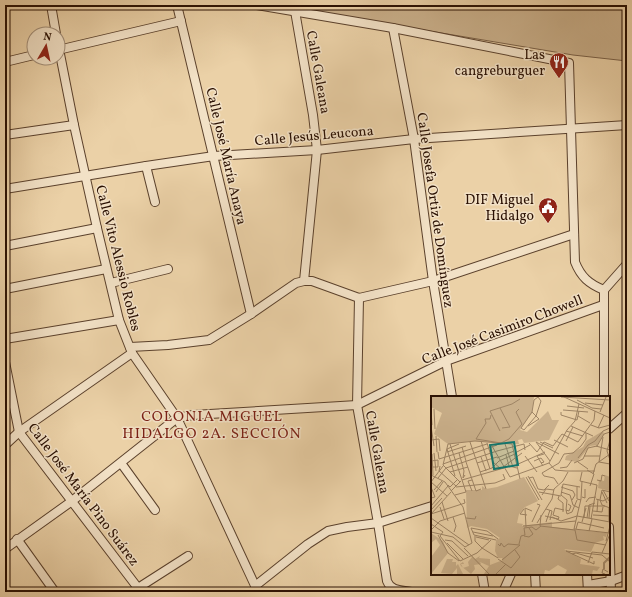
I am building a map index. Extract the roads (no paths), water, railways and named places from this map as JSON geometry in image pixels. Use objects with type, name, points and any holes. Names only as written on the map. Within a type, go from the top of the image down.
[{"type":"street","points":[[51,5],[55,26]]},
{"type":"street","name":"Calle José María Anaya","points":[[177,5],[251,314]]},
{"type":"street","points":[[257,5],[393,28],[570,63],[574,262],[585,280],[604,290]]},
{"type":"street","name":"Calle Galeana","points":[[295,11],[313,115],[317,150],[304,281]]},
{"type":"street","points":[[66,46],[181,21]]},
{"type":"street","name":"Calle Josefa Ortiz de Domínguez","points":[[393,28],[414,139],[433,281],[452,396]]},
{"type":"street","points":[[5,62],[26,57]]},
{"type":"street","name":"Calle Vito Alessio Robles","points":[[62,66],[96,228],[119,320],[131,350],[177,418],[256,589]]},
{"type":"street","points":[[5,135],[74,125]]},
{"type":"street","name":"Calle Jesús Leucona","points":[[5,190],[214,156],[317,150],[414,139],[627,125]]},
{"type":"street","points":[[146,166],[155,202]]},
{"type":"street","points":[[5,246],[96,228]]},
{"type":"street","points":[[5,445],[19,432],[131,350],[209,340],[251,314],[296,283],[304,281],[321,284],[359,298],[433,281],[574,234]]},
{"type":"street","points":[[604,396],[604,290],[627,264]]},
{"type":"street","points":[[5,289],[106,269]]},
{"type":"street","points":[[110,283],[168,269]]},
{"type":"street","name":"Calle Galeana","points":[[359,298],[356,405],[387,581],[393,589],[411,592]]},
{"type":"street","name":"Calle José Casimiro Chowell","points":[[5,549],[72,501],[177,418],[193,415],[356,405],[446,361],[603,305]]},
{"type":"street","points":[[5,339],[119,320]]},
{"type":"street","name":"Calle José María Pino Suárez","points":[[5,362],[19,432],[139,590]]},
{"type":"street","points":[[610,428],[627,413]]},
{"type":"street","points":[[121,463],[155,510]]},
{"type":"street","points":[[256,589],[308,544],[328,532],[347,527],[378,524],[431,506]]},
{"type":"street","points":[[17,539],[55,592]]},
{"type":"street","points":[[610,554],[611,592]]},
{"type":"street","points":[[139,590],[188,556]]},
{"type":"street","points":[[482,575],[485,592]]},
{"type":"street","points":[[503,592],[511,575]]},
{"type":"street","points":[[535,575],[536,592]]},
{"type":"street","points":[[587,575],[588,589],[627,575]]},
{"type":"place","name":"Las cangreburguer","points":[[559,79]]},
{"type":"place","name":"DIF Miguel Hidalgo","points":[[548,224]]},
{"type":"district","name":"COLONIA MIGUEL HIDALGO 2A. SECCIÓN","points":[[212,424]]}]
